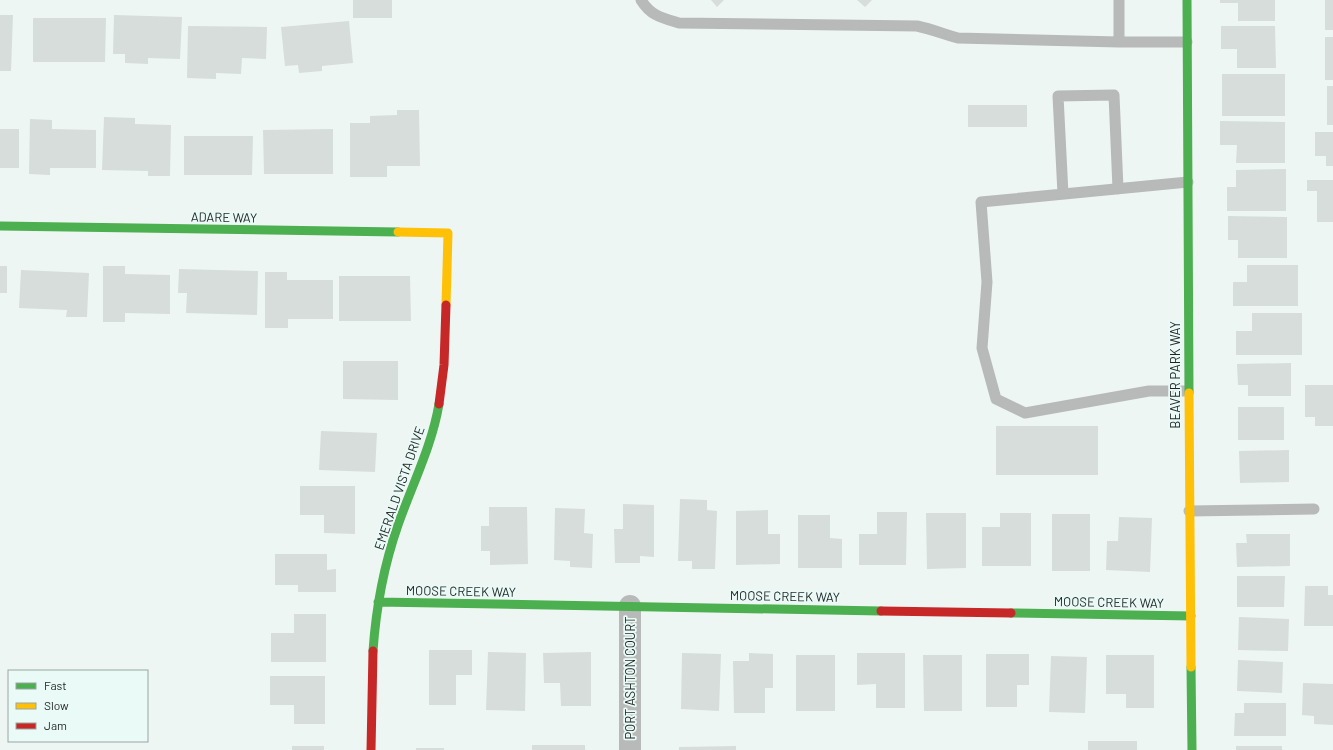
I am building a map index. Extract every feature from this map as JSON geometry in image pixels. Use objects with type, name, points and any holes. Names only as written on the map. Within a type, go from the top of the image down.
[{"type":"street","name":"BEAVER PARK WAY","points":[[1187,0],[1188,391],[1192,750]]},
{"type":"street","name":"ADARE WAY","points":[[0,226],[448,233]]},
{"type":"street","name":"EMERALD VISTA DRIVE","points":[[371,750],[372,670],[378,602],[392,541],[422,464],[432,434],[438,409],[445,357],[448,233]]},
{"type":"street","name":"MOOSE CREEK WAY","points":[[378,602],[1191,616]]},
{"type":"street","name":"PORT ASHTON COURT","points":[[630,606],[630,750]]},
{"type":"lane","points":[[641,0],[646,8],[660,18],[679,23],[917,26],[932,29],[958,38],[1187,42]]},
{"type":"lane","points":[[1119,0],[1119,42]]},
{"type":"lane","points":[[1063,194],[1058,96],[1114,95],[1118,189]]},
{"type":"lane","points":[[1188,182],[981,202],[987,282],[982,348],[996,399],[1025,413],[1149,391],[1188,391]]},
{"type":"lane","points":[[1189,511],[1314,509]]},
{"type":"building","points":[[353,0],[392,0],[392,18],[353,18]]},
{"type":"building","points":[[711,0],[724,0],[717,7]]},
{"type":"building","points":[[857,0],[872,0],[865,7]]},
{"type":"building","points":[[1220,0],[1275,0],[1275,21],[1238,21],[1238,3],[1220,3]]},
{"type":"building","points":[[1325,0],[1333,0],[1333,30],[1325,30]]},
{"type":"building","points":[[0,15],[13,15],[11,71],[0,71]]},
{"type":"building","points":[[114,15],[182,17],[180,59],[148,58],[148,64],[125,63],[125,54],[113,54]]},
{"type":"building","points":[[33,18],[106,18],[105,62],[33,62]]},
{"type":"building","points":[[349,21],[353,63],[322,66],[322,71],[299,73],[298,65],[285,66],[281,27]]},
{"type":"building","points":[[188,26],[267,27],[266,59],[242,58],[241,74],[216,73],[216,79],[187,78]]},
{"type":"building","points":[[1221,26],[1275,26],[1276,68],[1237,68],[1237,49],[1221,49]]},
{"type":"building","points":[[1325,37],[1333,37],[1333,80],[1325,80]]},
{"type":"building","points":[[1222,74],[1285,74],[1285,116],[1222,116]]},
{"type":"building","points":[[1327,86],[1333,86],[1333,125],[1327,125]]},
{"type":"building","points":[[968,105],[1027,105],[1027,127],[968,127]]},
{"type":"building","points":[[397,110],[419,110],[420,166],[387,166],[387,177],[350,177],[350,123],[370,123],[370,116],[397,115]]},
{"type":"building","points":[[104,117],[135,118],[135,124],[171,125],[170,176],[148,176],[148,171],[102,170]]},
{"type":"building","points":[[30,119],[52,120],[52,129],[96,130],[96,168],[50,168],[50,175],[29,174]]},
{"type":"building","points":[[1220,121],[1285,122],[1285,163],[1236,163],[1237,145],[1220,145]]},
{"type":"building","points":[[0,129],[19,129],[19,168],[0,168]]},
{"type":"building","points":[[333,129],[333,174],[264,174],[263,130]]},
{"type":"building","points":[[1315,132],[1333,132],[1333,166],[1326,166],[1326,156],[1315,156]]},
{"type":"building","points":[[184,136],[253,136],[252,175],[184,175]]},
{"type":"building","points":[[1286,169],[1286,211],[1227,211],[1227,187],[1236,187],[1236,170]]},
{"type":"building","points":[[1307,180],[1333,180],[1333,222],[1317,222],[1317,191],[1307,191]]},
{"type":"building","points":[[1228,216],[1287,217],[1287,258],[1238,258],[1238,240],[1228,240]]},
{"type":"building","points":[[1247,265],[1298,265],[1298,306],[1233,306],[1233,282],[1247,282]]},
{"type":"building","points":[[0,266],[7,266],[7,293],[0,293]]},
{"type":"building","points":[[103,266],[125,266],[125,274],[170,275],[170,314],[125,313],[125,322],[103,322]]},
{"type":"building","points":[[179,269],[258,271],[257,315],[186,313],[187,293],[178,293]]},
{"type":"building","points":[[21,270],[89,273],[87,317],[66,317],[67,310],[19,308]]},
{"type":"building","points":[[265,272],[287,272],[287,280],[333,280],[333,319],[288,319],[288,328],[265,328]]},
{"type":"building","points":[[339,276],[410,276],[411,321],[339,321]]},
{"type":"building","points":[[1252,313],[1302,313],[1302,355],[1236,355],[1236,331],[1252,331]]},
{"type":"building","points":[[343,361],[398,361],[398,400],[343,399]]},
{"type":"building","points":[[1291,363],[1291,396],[1248,396],[1248,385],[1238,385],[1237,364]]},
{"type":"building","points":[[1305,385],[1333,385],[1333,426],[1315,426],[1315,417],[1305,417]]},
{"type":"building","points":[[1238,407],[1284,407],[1284,440],[1238,440]]},
{"type":"building","points":[[996,426],[1098,426],[1098,475],[996,475]]},
{"type":"building","points":[[321,431],[377,433],[375,472],[319,470]]},
{"type":"building","points":[[1289,450],[1289,482],[1240,483],[1239,451]]},
{"type":"building","points":[[300,486],[355,486],[355,534],[324,533],[324,515],[300,515]]},
{"type":"building","points":[[680,499],[707,500],[707,510],[717,511],[715,569],[692,569],[692,561],[678,561]]},
{"type":"building","points":[[623,504],[654,505],[654,557],[640,556],[640,563],[615,563],[614,529],[623,529]]},
{"type":"building","points":[[489,507],[527,507],[528,564],[490,565],[490,551],[481,551],[481,526],[489,526]]},
{"type":"building","points":[[555,508],[585,509],[584,533],[593,534],[592,568],[570,567],[570,561],[554,560]]},
{"type":"building","points":[[768,510],[768,534],[780,534],[780,564],[736,565],[736,511]]},
{"type":"building","points":[[877,512],[907,512],[906,565],[859,565],[859,534],[877,534]]},
{"type":"building","points":[[926,513],[966,513],[966,568],[927,569]]},
{"type":"building","points":[[1000,513],[1031,513],[1031,566],[982,566],[982,527],[1000,527]]},
{"type":"building","points":[[1052,514],[1090,514],[1090,571],[1052,571]]},
{"type":"building","points":[[798,515],[830,515],[830,538],[842,539],[842,568],[798,568]]},
{"type":"building","points":[[1119,517],[1152,518],[1150,572],[1106,570],[1107,541],[1118,541]]},
{"type":"building","points":[[1246,534],[1290,534],[1290,566],[1237,567],[1236,543],[1247,543]]},
{"type":"building","points":[[275,554],[327,554],[327,570],[336,569],[336,592],[298,592],[298,585],[275,585]]},
{"type":"building","points":[[1237,576],[1285,576],[1284,607],[1237,607]]},
{"type":"building","points":[[1305,586],[1328,586],[1328,595],[1333,595],[1333,626],[1304,626]]},
{"type":"building","points":[[294,614],[326,614],[326,662],[271,662],[271,633],[294,633]]},
{"type":"building","points":[[1239,617],[1289,619],[1288,651],[1238,650]]},
{"type":"building","points":[[429,650],[472,650],[472,675],[456,675],[456,705],[429,705]]},
{"type":"building","points":[[488,652],[526,653],[525,711],[486,710]]},
{"type":"building","points":[[591,652],[591,706],[561,706],[560,683],[544,683],[543,653]]},
{"type":"building","points":[[682,653],[721,654],[719,711],[681,709]]},
{"type":"building","points":[[749,653],[773,654],[773,688],[765,688],[765,713],[734,713],[733,661],[749,661]]},
{"type":"building","points":[[857,653],[905,653],[905,708],[876,708],[876,684],[857,685]]},
{"type":"building","points":[[986,654],[1029,654],[1029,685],[1017,685],[1017,707],[986,707]]},
{"type":"building","points":[[796,655],[835,655],[835,711],[796,711]]},
{"type":"building","points":[[923,655],[962,655],[962,711],[924,711]]},
{"type":"building","points":[[1106,655],[1154,655],[1154,708],[1126,708],[1126,694],[1106,694]]},
{"type":"building","points":[[1051,656],[1087,657],[1085,713],[1049,712]]},
{"type":"building","points":[[1238,660],[1283,662],[1282,693],[1237,691]]},
{"type":"building","points":[[270,676],[325,676],[325,724],[294,724],[294,705],[270,705]]},
{"type":"building","points":[[1303,683],[1333,684],[1333,725],[1314,724],[1314,716],[1302,715]]},
{"type":"building","points":[[1244,703],[1286,703],[1286,736],[1234,736],[1235,713],[1244,713]]},
{"type":"building","points":[[1088,741],[1137,741],[1137,750],[1088,750]]},
{"type":"building","points":[[532,745],[585,745],[585,750],[532,750]]},
{"type":"building","points":[[292,746],[324,746],[324,750],[292,750]]},
{"type":"building","points":[[736,746],[736,750],[679,750],[679,747]]},
{"type":"building","points":[[1236,746],[1282,746],[1282,750],[1236,750]]},
{"type":"building","points":[[416,748],[444,748],[444,750],[416,750]]},
{"type":"traffic: fast","points":[[1187,0],[1189,393]]},
{"type":"traffic: fast","points":[[0,226],[398,232]]},
{"type":"traffic: fast","points":[[373,651],[376,619],[389,556],[398,525],[432,435],[439,404]]},
{"type":"traffic: fast","points":[[378,602],[881,611]]},
{"type":"traffic: fast","points":[[1011,613],[1191,616]]},
{"type":"traffic: fast","points":[[1191,667],[1192,750]]},
{"type":"traffic: slow","points":[[398,232],[448,233],[446,305]]},
{"type":"traffic: slow","points":[[1189,393],[1191,667]]},
{"type":"traffic: jam","points":[[439,404],[444,365],[446,305]]},
{"type":"traffic: jam","points":[[881,611],[1011,613]]},
{"type":"traffic: jam","points":[[371,750],[373,651]]}]
